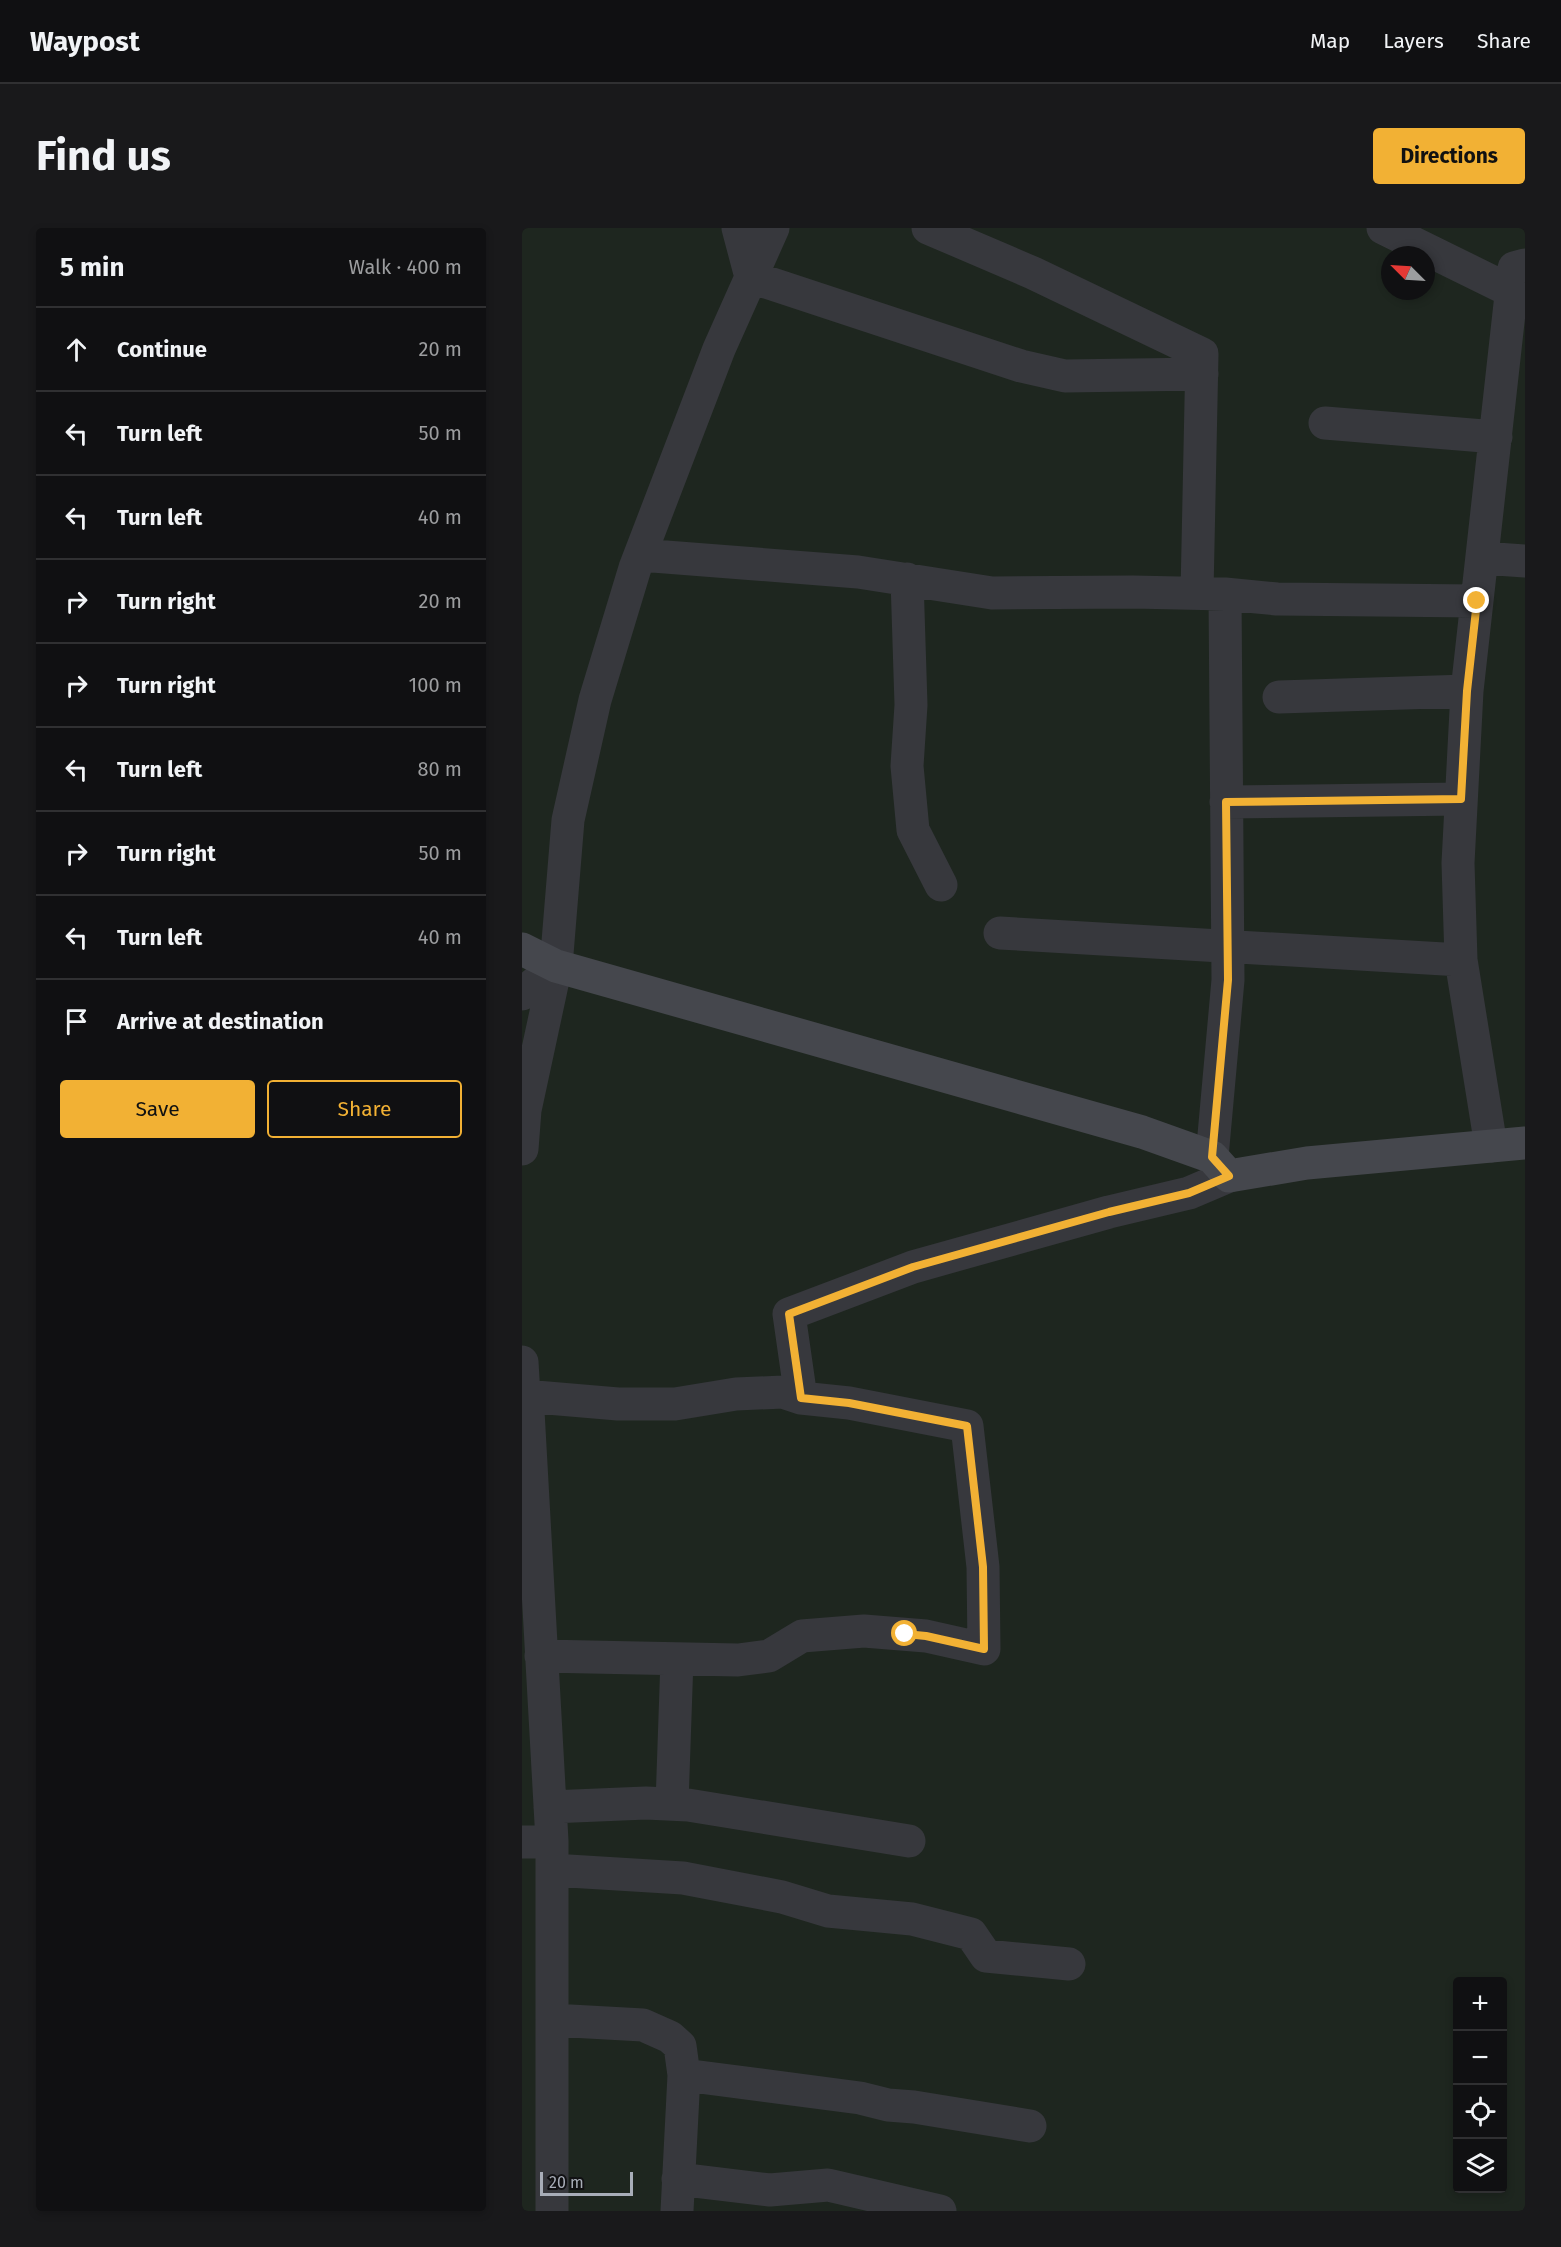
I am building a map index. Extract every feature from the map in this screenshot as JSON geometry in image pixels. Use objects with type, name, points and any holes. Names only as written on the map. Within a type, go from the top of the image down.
[{"type":"street","points":[[738,228],[751,277]]},
{"type":"street","points":[[522,1149],[525,1110],[556,966],[568,820],[595,700],[640,555],[719,349],[773,228]]},
{"type":"street","points":[[801,1398],[789,1314],[913,1267],[1109,1212],[1189,1193],[1220,1166],[1228,980],[1226,802],[1211,594],[1202,354],[1033,273],[927,228]]},
{"type":"street","points":[[1383,228],[1518,278],[1496,437],[1467,691],[1458,864],[1461,960],[1491,1146]]},
{"type":"street","points":[[751,277],[1021,366],[1065,376],[1202,374]]},
{"type":"street","points":[[1325,423],[1496,437]]},
{"type":"street","points":[[640,555],[858,572],[992,592],[1211,594],[1278,599],[1477,601]]},
{"type":"street","points":[[1482,558],[1525,561]]},
{"type":"street","points":[[907,579],[911,705],[907,766],[914,830],[941,885]]},
{"type":"street","points":[[1279,697],[1467,691]]},
{"type":"street","points":[[1226,802],[1461,799]]},
{"type":"street","points":[[1000,933],[1461,960]]},
{"type":"street","points":[[522,950],[556,966],[1142,1132],[1220,1166],[1307,1163],[1525,1143]]},
{"type":"street","points":[[525,989],[556,966]]},
{"type":"street","points":[[522,1362],[550,1807],[542,1851],[552,2020],[552,2211]]},
{"type":"street","points":[[525,1407],[675,1404],[736,1394],[783,1392],[801,1398],[849,1403],[967,1426],[983,1567],[984,1649],[926,1636],[864,1631],[801,1636],[769,1656],[738,1660],[541,1656]]},
{"type":"street","points":[[672,1804],[676,1659]]},
{"type":"street","points":[[550,1807],[672,1804],[909,1841]]},
{"type":"street","points":[[542,1851],[782,1897],[828,1911],[912,1919],[971,1934],[986,1956],[1069,1964]]},
{"type":"street","points":[[552,2020],[643,2025],[670,2037],[680,2046],[684,2075],[677,2195],[770,2201],[828,2185],[940,2211]]},
{"type":"street","points":[[684,2075],[860,2098],[888,2105],[1030,2126]]},
{"type":"shaded area","points":[[522,228],[1525,228],[1525,2211],[522,2211]]},
{"type":"route","points":[[905,1634],[926,1636],[984,1649],[983,1567],[967,1426],[849,1403],[801,1398],[789,1314],[913,1267],[1109,1212],[1189,1193],[1229,1176],[1212,1157],[1228,980],[1226,802],[1461,799],[1467,691],[1477,601]]}]
